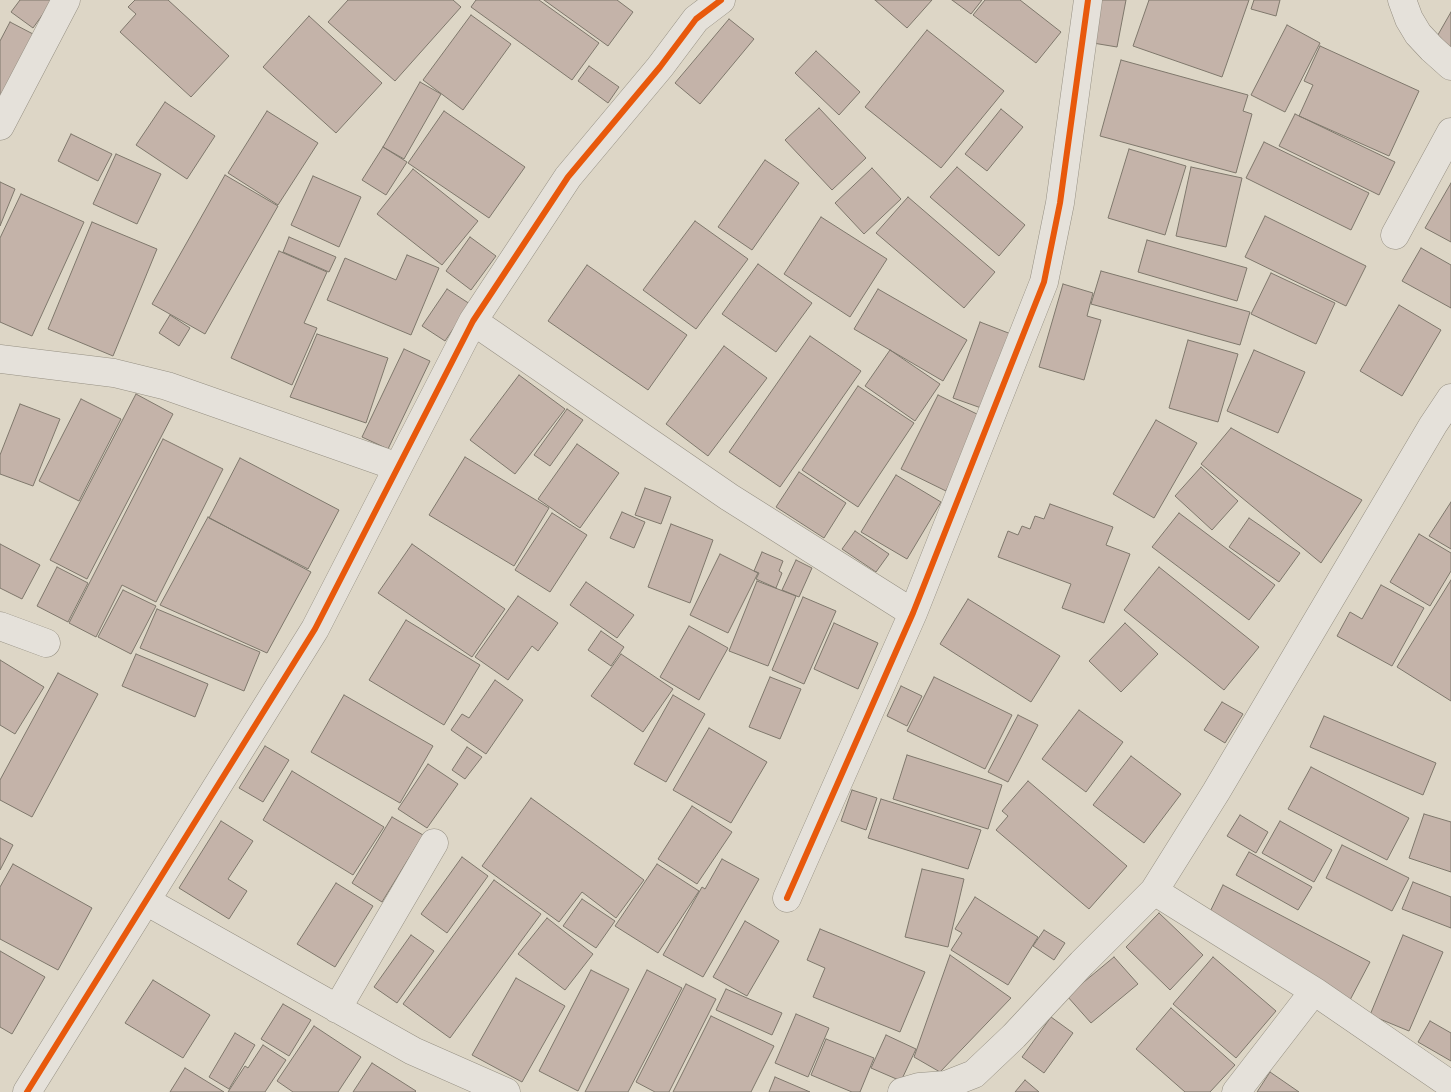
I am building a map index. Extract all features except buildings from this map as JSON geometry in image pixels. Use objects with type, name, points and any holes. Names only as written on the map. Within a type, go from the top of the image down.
[{"type":"street","points":[[0,126],[66,0]]},
{"type":"street","points":[[27,1092],[315,629],[473,321],[568,176],[660,67],[696,19],[721,0]]},
{"type":"street","points":[[787,898],[913,612],[1044,282],[1060,203],[1088,0]]},
{"type":"street","points":[[1402,0],[1409,19],[1418,34],[1451,66]]},
{"type":"street","points":[[1395,235],[1451,132]]},
{"type":"street","points":[[473,321],[729,497],[913,612]]},
{"type":"street","points":[[0,359],[114,373],[167,386],[398,467]]},
{"type":"street","points":[[902,1092],[919,1086],[946,1085],[974,1074],[1014,1036],[1082,963],[1154,891],[1216,792],[1432,425],[1451,398]]},
{"type":"street","points":[[0,626],[46,643]]},
{"type":"street","points":[[337,1009],[434,843]]},
{"type":"street","points":[[1154,891],[1314,991],[1451,1086]]},
{"type":"street","points":[[146,901],[413,1051],[506,1092]]},
{"type":"street","points":[[1236,1092],[1314,991]]},
{"type":"cycle path","points":[[27,1092],[315,629],[473,321],[568,177],[660,67],[696,19],[721,0]]},
{"type":"cycle path","points":[[787,898],[913,613],[1044,282],[1060,203],[1088,0]]}]
